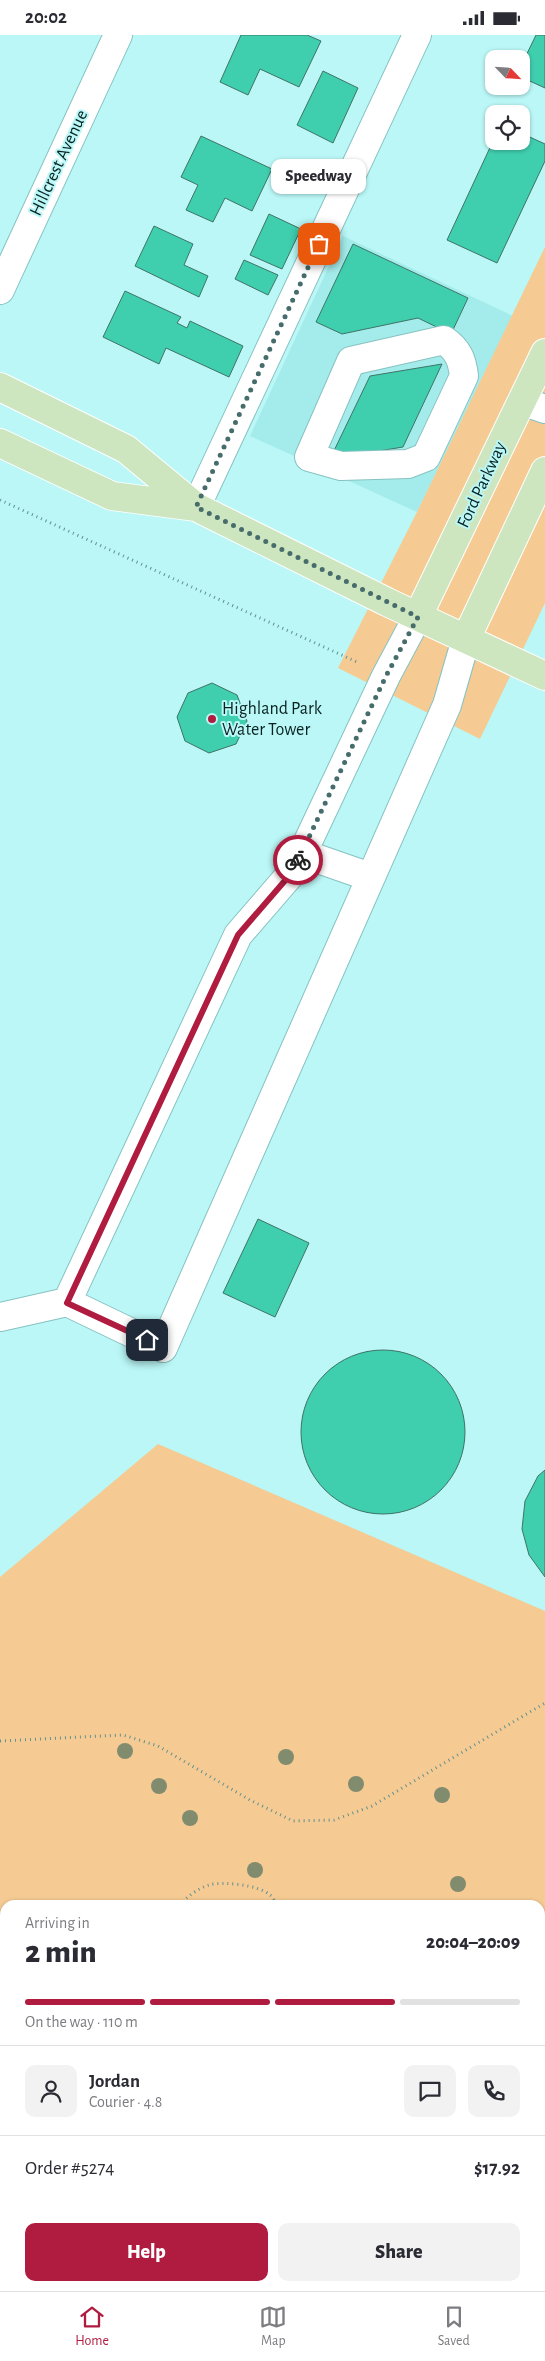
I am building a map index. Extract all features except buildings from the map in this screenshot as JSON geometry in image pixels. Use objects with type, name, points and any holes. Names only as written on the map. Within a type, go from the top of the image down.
[{"type":"main road","name":"Ford Parkway","points":[[418,617],[534,405],[545,353]]},
{"type":"main road","points":[[0,387],[126,449],[196,507],[418,617],[545,676]]},
{"type":"main road","points":[[0,443],[112,496],[196,507]]},
{"type":"main road","points":[[466,639],[545,471]]},
{"type":"street","name":"Hillcrest Avenue","points":[[0,290],[118,35]]},
{"type":"street","points":[[196,507],[417,35]]},
{"type":"street","points":[[444,340],[457,349],[462,362],[464,376],[426,457],[408,464],[342,466],[309,457],[351,361],[444,340]]},
{"type":"street","points":[[67,1303],[238,935],[295,869],[386,676],[418,617]]},
{"type":"street","points":[[0,1317],[67,1303],[163,1348],[447,705],[466,639]]},
{"type":"street","points":[[301,853],[370,877]]},
{"type":"path","points":[[0,500],[362,664]]},
{"type":"path","points":[[0,1741],[122,1735],[158,1745],[250,1801],[293,1821],[334,1820],[372,1806],[545,1703]]},
{"type":"path","points":[[184,1900],[191,1894],[209,1885],[233,1885],[252,1886],[271,1895],[274,1900]]},
{"type":"shaded area","points":[[343,236],[513,316],[417,512],[250,436]]},
{"type":"shaded area","points":[[545,247],[545,603],[480,739],[338,668],[417,512]]},
{"type":"shaded area","points":[[158,1444],[545,1611],[545,1900],[0,1900],[0,1577]]},
{"type":"way so far","points":[[298,860],[386,676],[418,617],[196,507],[319,244]]},
{"type":"place","name":"Speedway","points":[[319,244]]},
{"type":"place","name":"Highland Park Water Tower","points":[[212,719]]},
{"type":"route","points":[[147,1340],[67,1303],[238,935],[295,869],[298,860]]}]
